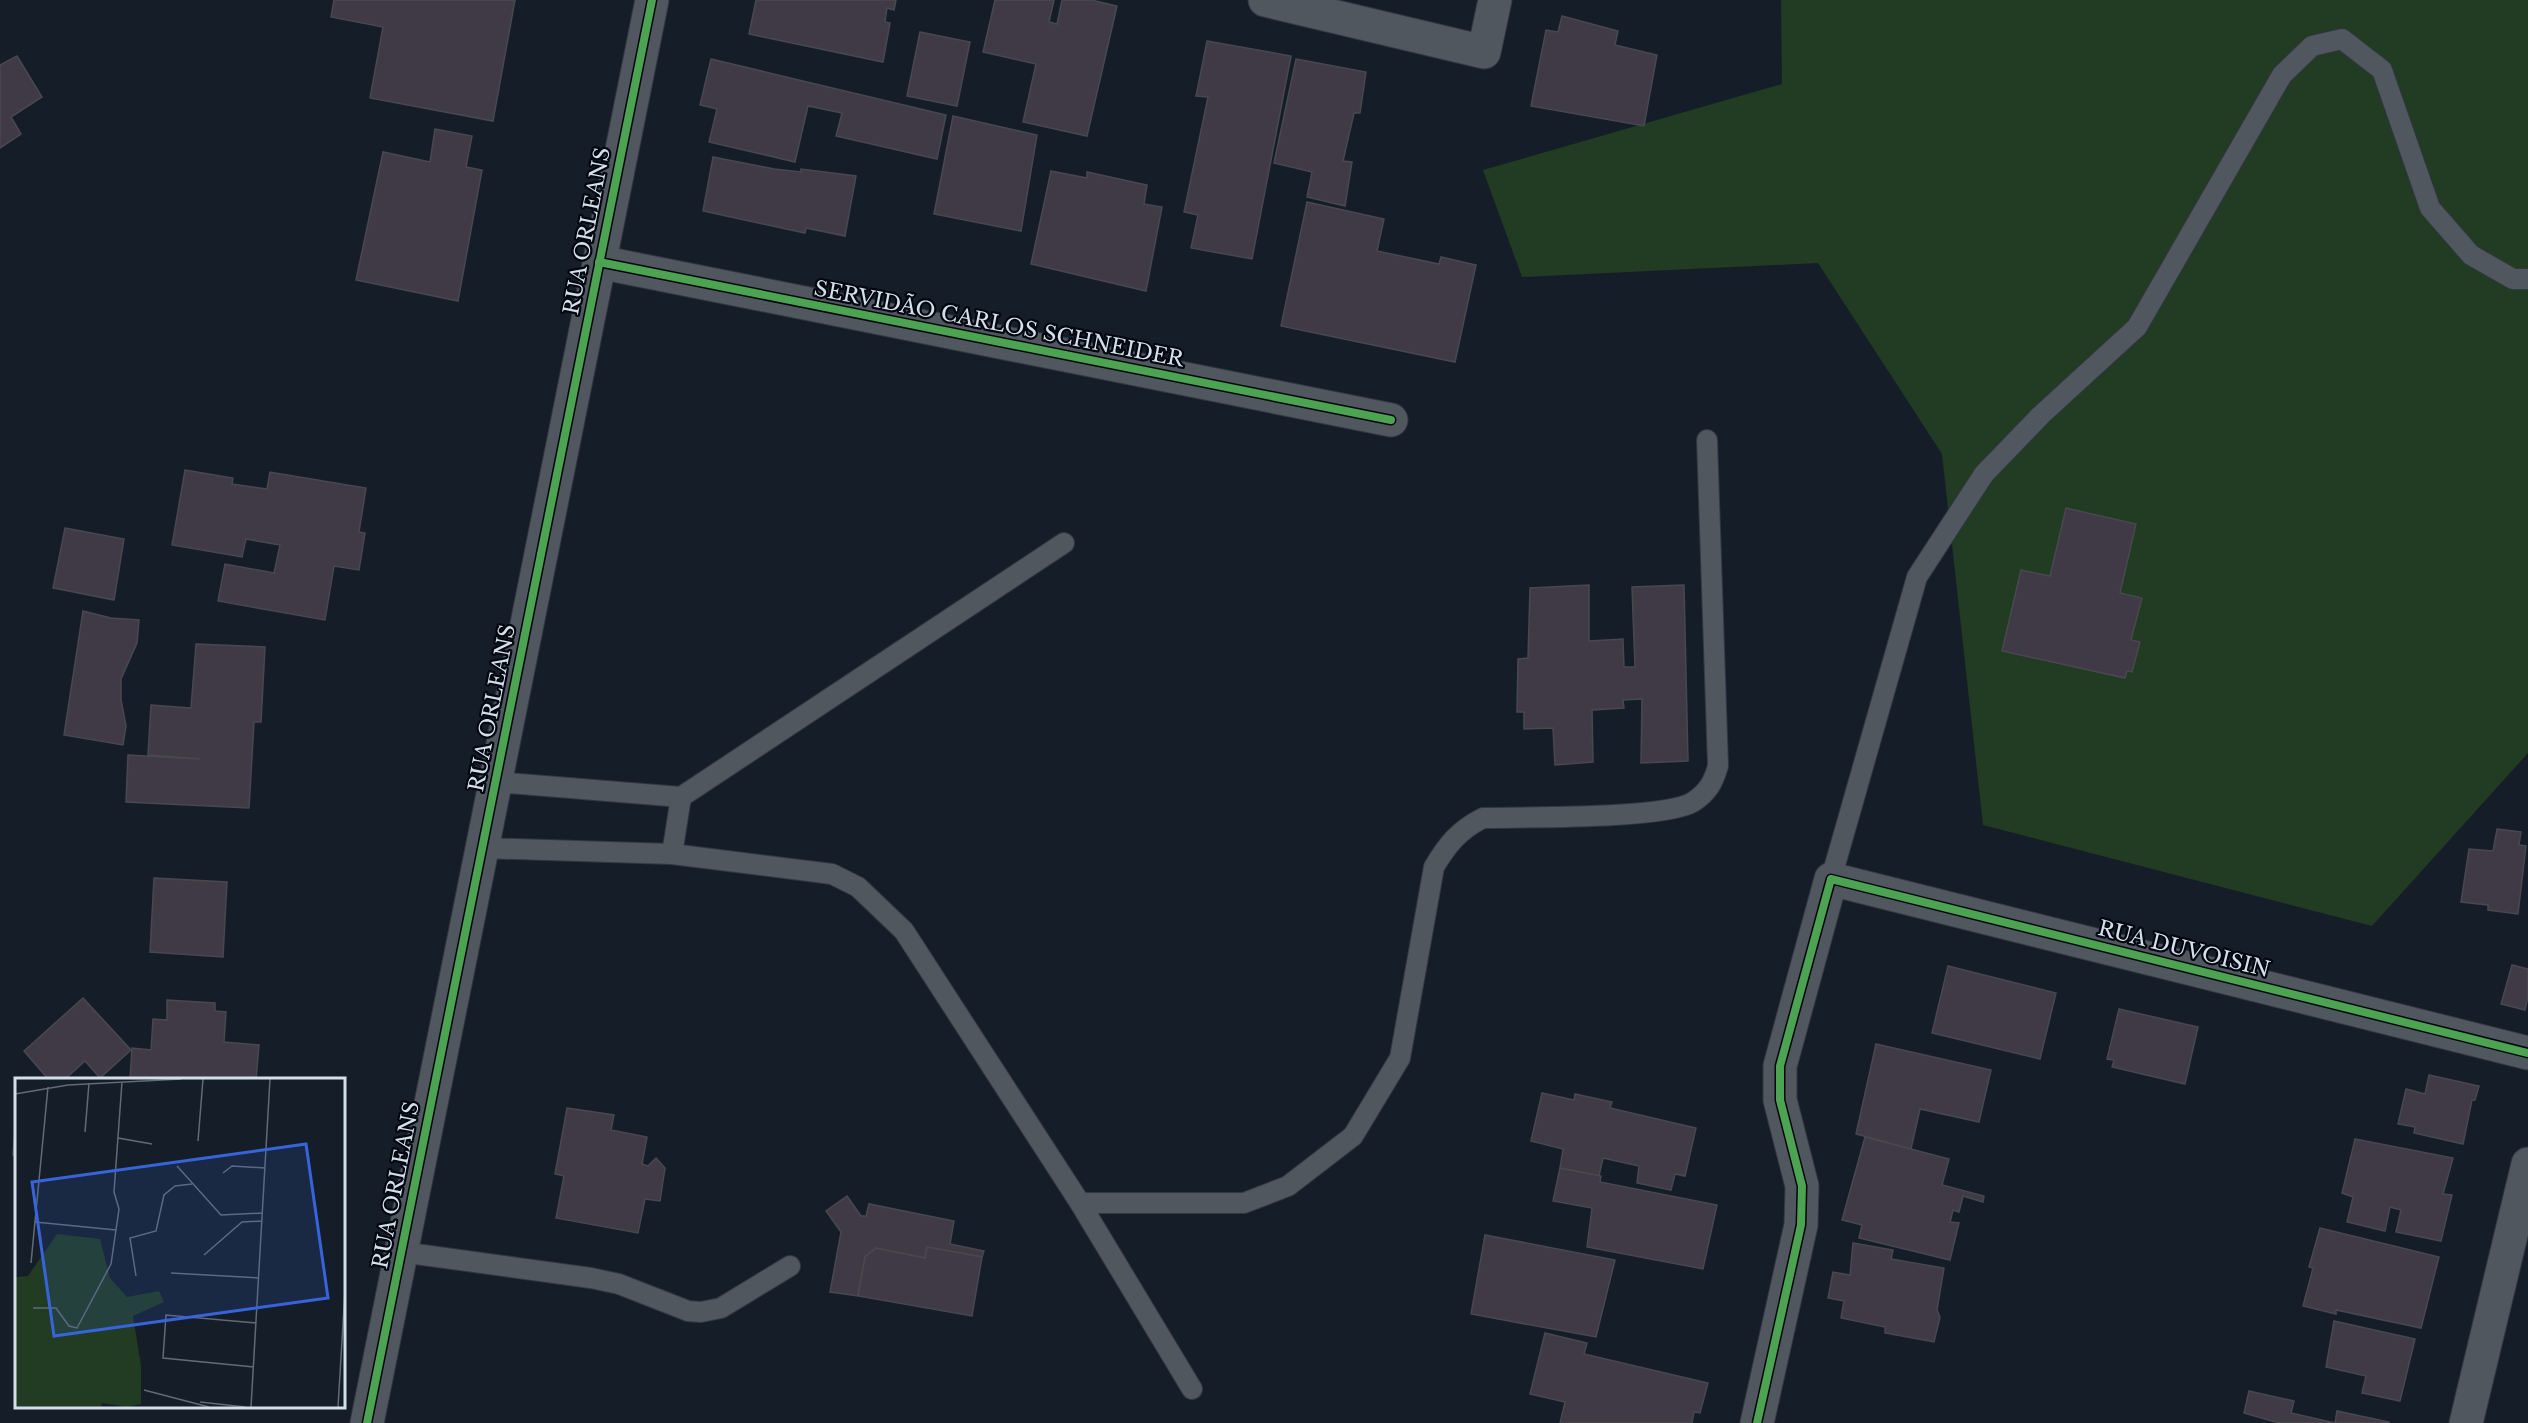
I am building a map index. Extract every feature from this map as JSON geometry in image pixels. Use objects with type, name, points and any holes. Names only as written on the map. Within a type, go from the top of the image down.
[{"type":"street","name":"RUA ORLEANS","points":[[367,1423],[652,0]]},
{"type":"street","points":[[1265,0],[1484,52],[1495,0]]},
{"type":"street","name":"SERVIDÃO CARLOS SCHNEIDER","points":[[599,262],[1391,420]]},
{"type":"street","points":[[1756,1423],[1801,1225],[1802,1186],[1780,1100],[1780,1066],[1831,879]]},
{"type":"street","name":"RUA DUVOISIN","points":[[1831,879],[2528,1053]]},
{"type":"street","points":[[2466,1423],[2528,1164]]},
{"type":"lane","points":[[1831,879],[1917,577],[1984,474],[2042,415],[2137,327],[2282,75],[2312,46],[2342,39],[2382,70],[2430,208],[2471,255],[2513,279],[2528,279]]},
{"type":"lane","points":[[1080,1203],[1244,1203],[1288,1186],[1353,1136],[1400,1058],[1434,867],[1448,844],[1466,826],[1483,818],[1658,812],[1691,804],[1712,788],[1718,766],[1707,440]]},
{"type":"lane","points":[[495,782],[681,797],[1064,543]]},
{"type":"lane","points":[[672,854],[681,797]]},
{"type":"lane","points":[[482,848],[672,854],[832,874],[858,887],[904,931],[1080,1203],[1192,1389]]},
{"type":"lane","points":[[401,1252],[591,1278],[619,1284],[688,1311],[701,1312],[722,1308],[790,1266]]},
{"type":"green space","points":[[1781,0],[2528,0],[2528,753],[2372,926],[1983,825],[1942,454],[1818,263],[1522,277],[1483,170],[1782,84]]},
{"type":"building","points":[[334,0],[515,0],[493,121],[370,98],[383,27],[331,17]]},
{"type":"building","points":[[756,0],[896,0],[894,10],[887,8],[885,22],[890,23],[883,62],[749,34]]},
{"type":"building","points":[[995,0],[1054,0],[1049,22],[1057,24],[1062,0],[1091,0],[1117,6],[1087,136],[1023,122],[1036,64],[983,52]]},
{"type":"building","points":[[1562,16],[1618,31],[1615,45],[1657,55],[1644,126],[1531,106],[1546,30],[1558,32]]},
{"type":"building","points":[[920,32],[970,42],[957,106],[907,96]]},
{"type":"building","points":[[1207,41],[1291,56],[1252,259],[1191,248],[1198,215],[1184,212],[1208,97],[1196,96]]},
{"type":"building","points":[[17,56],[42,97],[11,117],[21,134],[0,148],[0,65]]},
{"type":"building","points":[[711,59],[946,115],[937,159],[836,136],[842,113],[808,106],[795,162],[709,142],[717,109],[700,105]]},
{"type":"building","points":[[1296,59],[1366,72],[1360,113],[1354,113],[1343,161],[1352,162],[1345,206],[1307,197],[1312,172],[1274,163]]},
{"type":"building","points":[[953,116],[1037,135],[1021,231],[934,214]]},
{"type":"building","points":[[435,129],[472,136],[466,167],[482,170],[458,301],[356,280],[383,152],[430,162]]},
{"type":"building","points":[[713,157],[774,169],[801,172],[801,169],[856,176],[845,236],[806,228],[805,233],[703,211]]},
{"type":"building","points":[[1051,171],[1087,178],[1087,172],[1147,185],[1144,204],[1162,207],[1146,291],[1031,264]]},
{"type":"building","points":[[1307,202],[1384,219],[1377,251],[1439,264],[1441,257],[1476,265],[1455,362],[1281,326]]},
{"type":"building","points":[[185,470],[233,478],[232,484],[267,489],[270,472],[366,488],[359,532],[365,533],[359,570],[334,566],[325,620],[218,601],[225,564],[274,573],[280,545],[246,539],[242,557],[172,545]]},
{"type":"building","points":[[2066,508],[2136,524],[2120,593],[2142,598],[2131,640],[2140,642],[2132,672],[2127,671],[2125,678],[2002,651],[2021,570],[2050,576]]},
{"type":"building","points":[[65,528],[124,539],[114,600],[53,588]]},
{"type":"building","points":[[1589,585],[1589,641],[1623,639],[1624,667],[1635,667],[1632,587],[1684,585],[1688,761],[1641,763],[1642,699],[1623,700],[1624,708],[1592,710],[1593,762],[1555,765],[1553,728],[1524,729],[1524,712],[1517,712],[1518,659],[1528,658],[1530,588]]},
{"type":"building","points":[[83,611],[111,618],[139,620],[137,643],[121,679],[121,700],[126,726],[123,745],[64,735]]},
{"type":"building","points":[[196,644],[265,647],[261,722],[254,722],[249,808],[126,802],[128,755],[200,759],[148,755],[151,705],[191,708]]},
{"type":"building","points":[[2497,829],[2521,832],[2519,845],[2526,846],[2518,914],[2488,910],[2488,905],[2461,902],[2469,849],[2493,851]]},
{"type":"building","points":[[154,878],[227,882],[223,957],[150,952]]},
{"type":"building","points":[[2512,965],[2528,969],[2528,997],[2525,1010],[2501,1004]]},
{"type":"building","points":[[1948,966],[2056,993],[2040,1059],[1932,1033]]},
{"type":"building","points":[[83,998],[131,1050],[100,1078],[85,1061],[66,1078],[47,1078],[24,1051]]},
{"type":"building","points":[[167,1000],[215,1003],[215,1011],[226,1012],[224,1042],[259,1045],[256,1078],[130,1078],[132,1048],[151,1050],[153,1019],[167,1020]]},
{"type":"building","points":[[2119,1009],[2198,1027],[2185,1084],[2112,1067],[2114,1060],[2107,1059]]},
{"type":"building","points":[[1876,1044],[1991,1070],[1979,1122],[1920,1109],[1911,1149],[1856,1134]]},
{"type":"building","points":[[2429,1075],[2479,1086],[2475,1100],[2472,1100],[2463,1144],[2414,1133],[2415,1127],[2398,1124],[2406,1089],[2425,1094]]},
{"type":"building","points":[[1542,1093],[1574,1100],[1575,1094],[1612,1102],[1610,1108],[1696,1128],[1685,1176],[1675,1174],[1671,1190],[1637,1183],[1639,1166],[1603,1158],[1599,1176],[1560,1168],[1563,1149],[1531,1141]]},
{"type":"building","points":[[567,1108],[614,1115],[611,1130],[647,1137],[642,1164],[648,1166],[656,1158],[665,1168],[660,1201],[645,1199],[638,1233],[556,1218],[564,1176],[555,1174]]},
{"type":"building","points":[[15,1130],[15,1156],[13,1155]]},
{"type":"building","points":[[1865,1137],[1949,1159],[1942,1185],[1984,1196],[1983,1202],[1963,1196],[1959,1212],[1953,1210],[1950,1222],[1959,1223],[1950,1260],[1859,1238],[1862,1225],[1842,1220]]},
{"type":"building","points":[[2355,1139],[2453,1158],[2443,1194],[2452,1195],[2441,1241],[2396,1232],[2401,1210],[2390,1207],[2385,1231],[2347,1222],[2353,1197],[2342,1193]]},
{"type":"building","points":[[1560,1168],[1601,1176],[1600,1182],[1717,1205],[1703,1269],[1587,1247],[1592,1208],[1553,1201]]},
{"type":"building","points":[[847,1196],[861,1216],[866,1216],[869,1204],[954,1221],[950,1244],[984,1251],[982,1257],[927,1247],[925,1258],[876,1248],[865,1257],[858,1296],[830,1292],[841,1232],[826,1211]]},
{"type":"building","points":[[2320,1228],[2439,1257],[2421,1328],[2336,1310],[2336,1314],[2303,1306],[2313,1268],[2309,1267]]},
{"type":"building","points":[[1485,1235],[1615,1260],[1596,1337],[1471,1314]]},
{"type":"building","points":[[1853,1243],[1893,1250],[1891,1259],[1944,1268],[1937,1310],[1940,1317],[1934,1342],[1885,1333],[1885,1327],[1841,1318],[1844,1301],[1828,1298],[1833,1272],[1850,1275]]},
{"type":"building","points":[[927,1247],[982,1257],[972,1316],[858,1296],[865,1257],[876,1248],[925,1258]]},
{"type":"building","points":[[2334,1321],[2415,1339],[2400,1401],[2362,1393],[2366,1376],[2326,1367]]},
{"type":"building","points":[[1545,1333],[1587,1343],[1584,1354],[1708,1383],[1700,1413],[1694,1412],[1692,1423],[1560,1423],[1565,1402],[1530,1394]]},
{"type":"building","points":[[2249,1391],[2294,1401],[2291,1413],[2335,1423],[2279,1423],[2244,1413]]},
{"type":"building","points":[[2337,1411],[2389,1422],[2389,1423],[2335,1423]]},
{"type":"cycle path","points":[[367,1423],[652,0]]},
{"type":"cycle path","points":[[599,262],[1391,420]]},
{"type":"cycle path","points":[[1757,1423],[1801,1225],[1802,1186],[1780,1100],[1780,1066],[1831,879],[2528,1053]]}]
